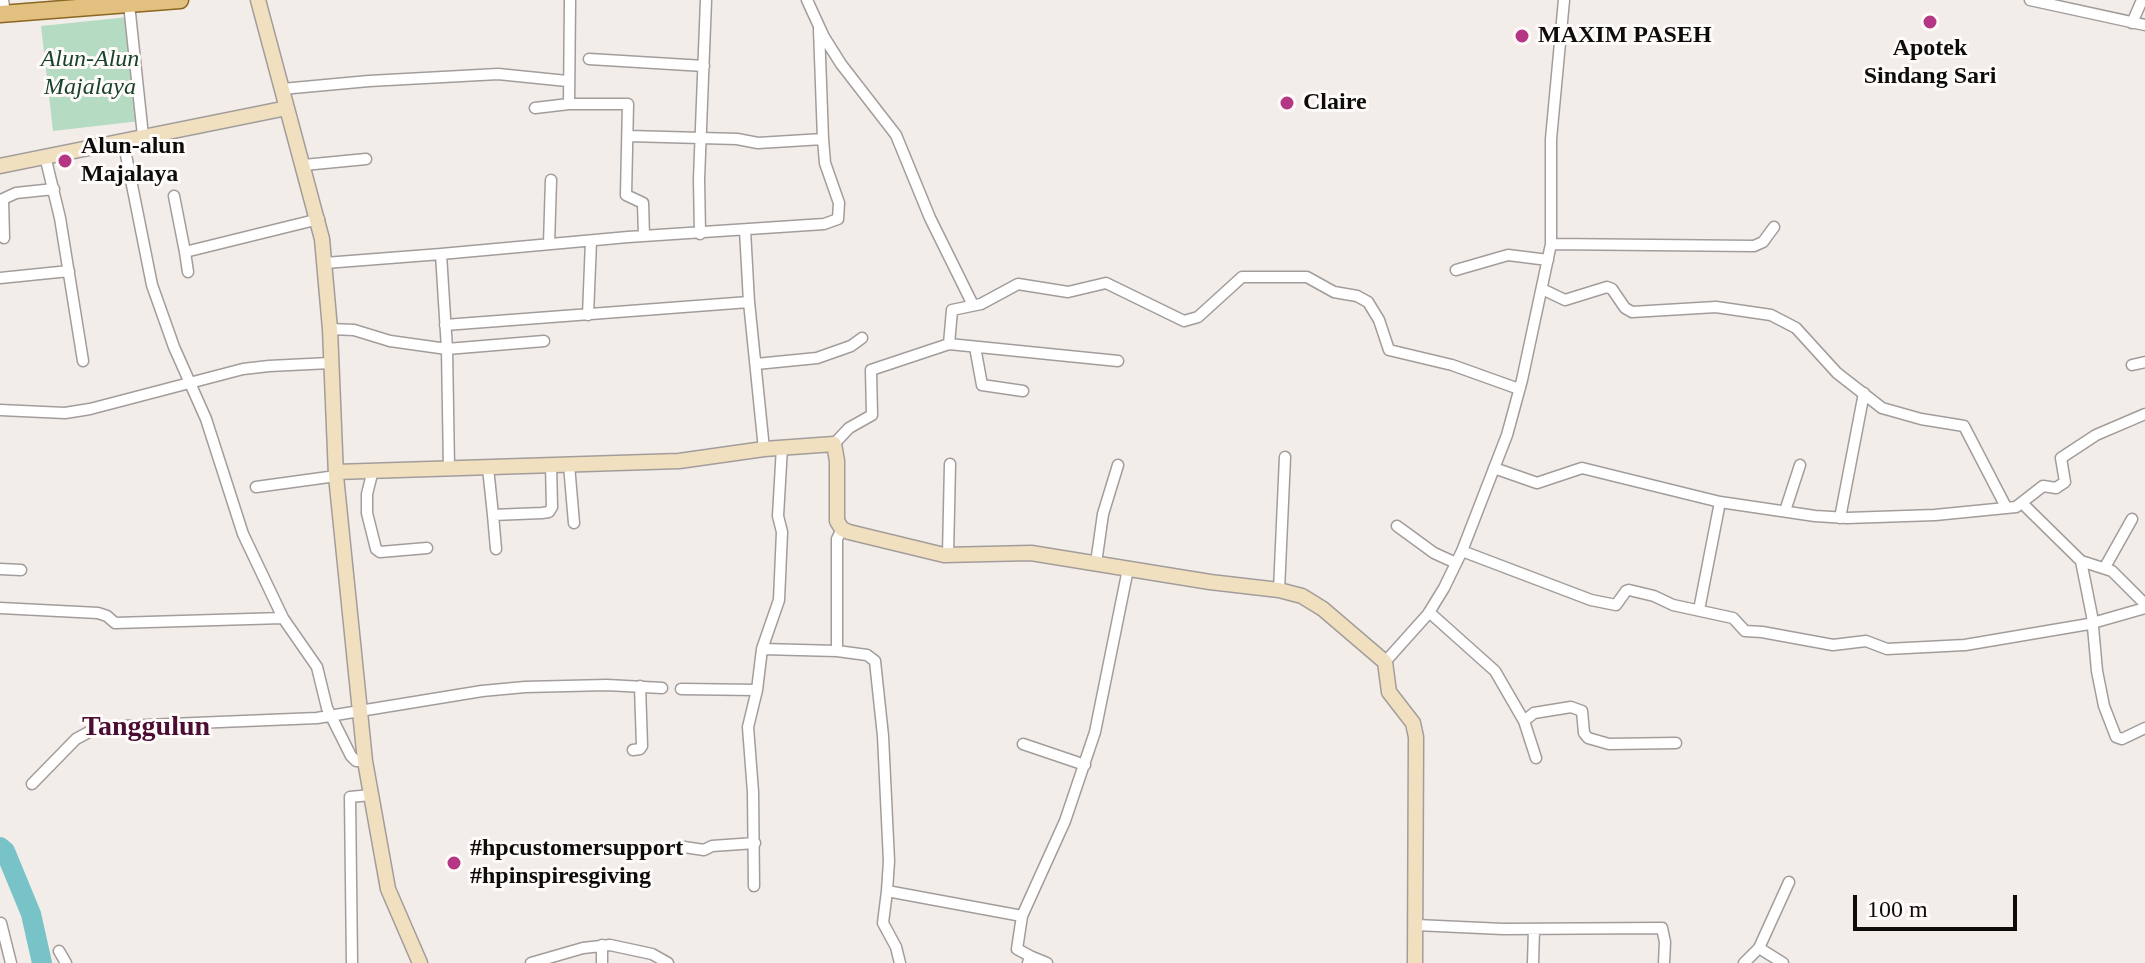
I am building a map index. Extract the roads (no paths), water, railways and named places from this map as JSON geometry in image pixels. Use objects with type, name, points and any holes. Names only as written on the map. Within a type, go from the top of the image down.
[{"type":"main road","points":[[3,9],[180,0]]},
{"type":"street","points":[[258,0],[287,108],[314,164],[319,219],[332,263],[330,363],[336,474],[365,761],[388,889],[418,962]]},
{"type":"street","points":[[569,104],[570,0]]},
{"type":"street","points":[[700,234],[700,138],[706,0]]},
{"type":"street","points":[[807,0],[841,64],[896,135],[930,218],[973,305]]},
{"type":"street","points":[[1385,662],[1428,613],[1456,563],[1507,435],[1551,244],[1551,139],[1564,0]]},
{"type":"street","points":[[2030,0],[2057,2],[2145,25]]},
{"type":"street","points":[[2132,23],[2142,0]]},
{"type":"street","points":[[129,4],[143,136]]},
{"type":"street","points":[[332,263],[644,236],[831,224],[838,219],[839,203],[826,170],[819,27]]},
{"type":"street","points":[[589,59],[704,66]]},
{"type":"street","points":[[282,89],[357,81],[498,74],[567,81]]},
{"type":"street","points":[[535,108],[569,104],[628,104],[626,195],[643,203],[644,236]]},
{"type":"street","points":[[0,166],[287,108]]},
{"type":"street","points":[[629,136],[758,143],[823,139]]},
{"type":"street","points":[[123,140],[152,285],[174,347],[206,419],[243,534],[283,618],[317,667],[331,717],[353,759],[365,761]]},
{"type":"street","points":[[45,156],[54,189],[83,361]]},
{"type":"street","points":[[314,164],[366,159]]},
{"type":"street","points":[[549,244],[551,180]]},
{"type":"street","points":[[4,238],[3,199],[16,193],[54,189]]},
{"type":"street","points":[[174,196],[188,272]]},
{"type":"street","points":[[185,252],[319,219]]},
{"type":"street","points":[[1551,244],[1754,246],[1763,242],[1774,227]]},
{"type":"street","points":[[745,230],[764,449]]},
{"type":"street","points":[[588,315],[591,241]]},
{"type":"street","points":[[441,254],[447,349],[449,468]]},
{"type":"street","points":[[1456,270],[1508,255],[1548,260]]},
{"type":"street","points":[[0,278],[69,271]]},
{"type":"street","points":[[949,344],[950,311],[973,305],[1018,284],[1068,292],[1106,283],[1187,321],[1198,317],[1236,281],[1249,276],[1307,277],[1334,292],[1357,296],[1370,306],[1379,320],[1389,350],[1452,365],[1519,389]]},
{"type":"street","points":[[1542,289],[1565,300],[1607,287],[1632,312],[1716,307],[1771,315],[1796,328],[1837,373],[1882,408],[1964,426],[2006,507]]},
{"type":"street","points":[[445,325],[749,302]]},
{"type":"street","points":[[333,329],[354,330],[390,341],[447,349],[544,341]]},
{"type":"street","points":[[756,364],[817,358],[851,346],[862,338]]},
{"type":"street","points":[[256,487],[365,470],[679,461],[782,447],[834,444],[849,428],[872,415],[871,370],[949,344],[1118,361]]},
{"type":"street","points":[[975,347],[982,385],[1023,391]]},
{"type":"street","points":[[2132,365],[2145,362]]},
{"type":"street","points":[[0,410],[65,413],[190,381],[269,366],[330,363]]},
{"type":"street","points":[[1840,518],[1864,393]]},
{"type":"street","points":[[1494,468],[1537,483],[1582,468],[1720,502],[1840,518],[1935,515],[2016,507],[2043,486],[2056,488],[2065,482],[2061,458],[2096,435],[2145,414]]},
{"type":"street","points":[[834,444],[837,521],[842,529],[924,552],[948,555],[1031,553],[1279,590],[1302,596],[1323,609],[1385,662],[1389,692],[1408,714],[1416,737],[1415,963]]},
{"type":"street","points":[[754,886],[755,843],[748,727],[762,649],[779,600],[782,532],[778,516],[782,447]]},
{"type":"street","points":[[1279,590],[1285,457]]},
{"type":"street","points":[[948,555],[950,464]]},
{"type":"street","points":[[493,515],[549,512],[552,507],[551,465]]},
{"type":"street","points":[[569,465],[574,523]]},
{"type":"street","points":[[1096,563],[1103,514],[1118,465]]},
{"type":"street","points":[[1785,511],[1800,465]]},
{"type":"street","points":[[488,468],[496,549]]},
{"type":"street","points":[[365,470],[367,513],[376,549],[380,552],[427,548]]},
{"type":"street","points":[[1699,610],[1720,502]]},
{"type":"street","points":[[1462,551],[1591,600],[1616,605],[1629,590],[1654,596],[1666,603],[1733,618],[1745,631],[1833,645],[1866,641],[1887,649],[1965,645],[2093,623],[2145,606],[2118,575],[2105,567],[2081,561],[2022,503]]},
{"type":"street","points":[[2105,567],[2132,519]]},
{"type":"street","points":[[1397,526],[1434,553],[1456,563]]},
{"type":"street","points":[[837,651],[837,539],[842,529]]},
{"type":"street","points":[[2081,561],[2104,706],[2116,737],[2122,739],[2145,728]]},
{"type":"street","points":[[0,569],[21,570]]},
{"type":"street","points":[[1047,963],[1029,960],[1017,949],[1022,916],[1065,821],[1085,765],[1106,684],[1128,569]]},
{"type":"street","points":[[0,608],[98,613],[120,624],[283,618]]},
{"type":"street","points":[[1428,613],[1495,671],[1524,721],[1536,758]]},
{"type":"street","points":[[762,649],[837,651],[867,655],[875,661],[883,736],[889,861],[883,920],[900,963]]},
{"type":"street","points":[[633,750],[642,746],[640,686]]},
{"type":"street","points":[[32,784],[76,739],[98,727],[331,717],[525,687],[662,688]]},
{"type":"street","points":[[681,689],[757,690]]},
{"type":"street","points":[[1524,721],[1534,713],[1571,707],[1582,711],[1584,733],[1588,738],[1609,744],[1676,743]]},
{"type":"street","points":[[1023,744],[1085,765]]},
{"type":"street","points":[[352,963],[350,797],[371,795]]},
{"type":"street","points":[[684,847],[704,850],[710,846],[755,843]]},
{"type":"street","points":[[1744,963],[1759,948],[1789,882]]},
{"type":"street","points":[[887,891],[1022,916]]},
{"type":"street","points":[[1,923],[11,963]]},
{"type":"street","points":[[1416,925],[1534,929],[1662,928],[1664,963]]},
{"type":"street","points":[[1533,963],[1534,929]]},
{"type":"street","points":[[531,963],[583,948],[602,954],[652,954],[668,963]]},
{"type":"street","points":[[1759,948],[1783,963]]},
{"type":"street","points":[[59,951],[66,963]]},
{"type":"waterway","points":[[0,847],[5,851],[31,914],[42,963]]},
{"type":"place","name":"Apotek Sindang Sari","points":[[1930,22]]},
{"type":"place","name":"MAXIM PASEH","points":[[1522,36]]},
{"type":"place","name":"Claire","points":[[1287,103]]},
{"type":"place","name":"Alun-alun Majalaya","points":[[65,161]]},
{"type":"place","name":"#hpcustomersupport #hpinspiresgiving","points":[[454,863]]},
{"type":"district","name":"Tanggulun","points":[[146,728]]},
{"type":"park label","name":"Alun-Alun Majalaya","points":[[90,74]]}]
